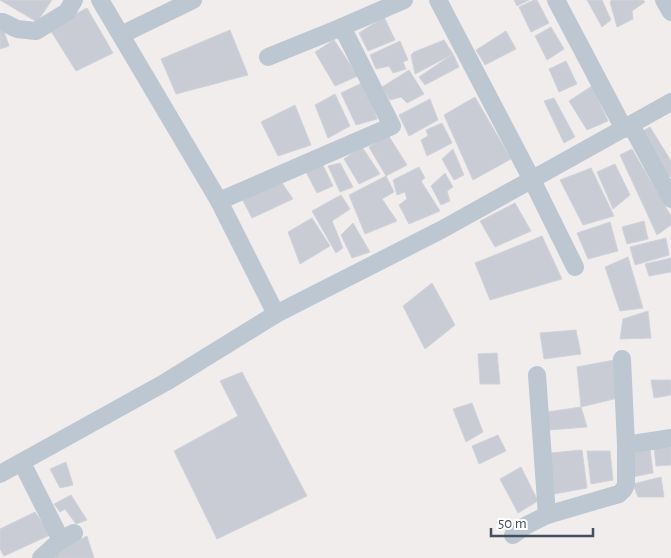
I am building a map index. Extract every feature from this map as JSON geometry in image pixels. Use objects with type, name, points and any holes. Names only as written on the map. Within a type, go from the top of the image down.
[{"type":"street","points":[[0,22],[6,23],[12,28],[36,31],[67,12],[74,0]]},
{"type":"street","points":[[100,0],[220,201],[276,314]]},
{"type":"street","points":[[121,34],[194,0]]},
{"type":"street","points":[[268,57],[404,0]]},
{"type":"street","points":[[438,0],[575,267]]},
{"type":"street","points":[[556,0],[671,199]]},
{"type":"street","points":[[664,0],[671,12]]},
{"type":"street","points":[[220,201],[392,126],[342,27]]},
{"type":"street","points":[[0,474],[166,382],[276,314],[441,230],[671,102]]},
{"type":"street","points":[[513,535],[525,526],[548,515],[622,492],[626,484],[626,445],[622,359]]},
{"type":"street","points":[[537,375],[548,515]]},
{"type":"street","points":[[626,445],[671,438]]},
{"type":"street","points":[[22,463],[68,537],[41,558]]},
{"type":"building","points":[[0,0],[52,0],[37,22]]},
{"type":"building","points":[[514,0],[529,0],[517,6]]},
{"type":"building","points":[[537,0],[549,23],[531,32],[519,7]]},
{"type":"building","points":[[587,0],[602,0],[611,20],[602,27]]},
{"type":"building","points":[[612,0],[643,0],[645,2],[632,11],[633,19],[617,27],[610,2]]},
{"type":"building","points":[[87,8],[113,53],[76,71],[49,28]]},
{"type":"building","points":[[384,17],[395,40],[368,51],[359,33]]},
{"type":"building","points":[[2,26],[9,46],[0,49],[0,27]]},
{"type":"building","points":[[551,27],[564,49],[547,60],[535,36]]},
{"type":"building","points":[[230,30],[248,75],[176,94],[161,59]]},
{"type":"building","points":[[506,31],[516,49],[485,65],[476,50]]},
{"type":"building","points":[[334,40],[358,76],[335,86],[315,52]]},
{"type":"building","points":[[444,40],[453,54],[415,74],[411,55]]},
{"type":"building","points":[[400,41],[408,60],[403,62],[406,69],[393,73],[389,66],[376,69],[370,55]]},
{"type":"building","points":[[453,54],[459,67],[425,85],[419,77]]},
{"type":"building","points":[[566,61],[577,84],[559,92],[549,69]]},
{"type":"building","points":[[409,70],[424,94],[407,103],[401,97],[390,100],[382,87]]},
{"type":"building","points":[[364,82],[377,119],[356,125],[341,93]]},
{"type":"building","points":[[592,86],[608,121],[587,130],[569,101]]},
{"type":"building","points":[[335,94],[350,126],[328,138],[315,105]]},
{"type":"building","points":[[475,97],[511,159],[473,180],[444,115]]},
{"type":"building","points":[[554,98],[575,137],[564,143],[544,101]]},
{"type":"building","points":[[430,99],[438,120],[409,136],[399,115]]},
{"type":"building","points":[[295,105],[311,145],[278,156],[261,122]]},
{"type":"building","points":[[442,123],[452,143],[427,156],[421,140],[428,136],[426,130]]},
{"type":"building","points":[[650,127],[671,161],[671,176],[664,181],[639,133]]},
{"type":"building","points":[[388,135],[407,165],[386,176],[369,147]]},
{"type":"building","points":[[362,147],[380,174],[359,184],[344,159]]},
{"type":"building","points":[[453,149],[464,175],[454,180],[442,159]]},
{"type":"building","points":[[632,149],[671,216],[671,225],[657,235],[620,155]]},
{"type":"building","points":[[322,163],[333,186],[317,193],[305,170]]},
{"type":"building","points":[[340,163],[353,187],[340,192],[328,166]]},
{"type":"building","points":[[615,164],[630,195],[613,209],[597,172]]},
{"type":"building","points":[[419,167],[425,178],[421,181],[440,211],[409,224],[399,205],[407,199],[405,192],[397,195],[393,180]]},
{"type":"building","points":[[591,168],[614,216],[583,225],[560,180]]},
{"type":"building","points":[[445,173],[453,187],[447,191],[450,201],[441,205],[431,186]]},
{"type":"building","points":[[386,176],[394,192],[382,199],[397,221],[365,234],[349,195]]},
{"type":"building","points":[[278,177],[293,199],[252,218],[241,197]]},
{"type":"building","points":[[341,195],[350,209],[332,221],[343,248],[336,253],[312,211]]},
{"type":"building","points":[[515,203],[531,231],[495,247],[480,221]]},
{"type":"building","points":[[312,218],[330,246],[300,264],[288,232]]},
{"type":"building","points":[[644,221],[648,239],[627,244],[622,227]]},
{"type":"building","points":[[610,222],[618,251],[588,259],[577,233]]},
{"type":"building","points":[[353,223],[370,252],[352,258],[341,235]]},
{"type":"building","points":[[542,236],[562,279],[490,300],[475,263]]},
{"type":"building","points":[[666,238],[669,255],[635,265],[630,247]]},
{"type":"building","points":[[628,257],[643,308],[620,311],[605,267]]},
{"type":"building","points":[[671,258],[671,272],[649,276],[645,264]]},
{"type":"building","points":[[432,283],[455,325],[425,349],[403,306]]},
{"type":"building","points":[[648,311],[651,338],[620,339],[623,319]]},
{"type":"building","points":[[576,330],[581,354],[544,359],[540,333]]},
{"type":"building","points":[[497,353],[500,384],[480,384],[478,354]]},
{"type":"building","points":[[614,360],[618,398],[581,407],[577,367]]},
{"type":"building","points":[[242,372],[307,496],[217,539],[174,451],[238,416],[220,381]]},
{"type":"building","points":[[651,380],[671,380],[671,395],[654,398]]},
{"type":"building","points":[[472,403],[483,432],[466,442],[453,409]]},
{"type":"building","points":[[581,407],[587,427],[549,430],[547,412]]},
{"type":"building","points":[[498,435],[506,451],[479,464],[472,446]]},
{"type":"building","points":[[671,444],[671,465],[656,466],[654,448]]},
{"type":"building","points":[[650,448],[653,473],[632,477],[630,451]]},
{"type":"building","points":[[582,450],[587,488],[554,494],[550,453]]},
{"type":"building","points":[[587,451],[610,451],[613,480],[591,484]]},
{"type":"building","points":[[66,462],[73,485],[60,488],[50,469]]},
{"type":"building","points":[[521,467],[538,501],[518,513],[500,479]]},
{"type":"building","points":[[661,477],[664,497],[638,497],[633,484]]},
{"type":"building","points":[[71,495],[87,520],[76,524],[65,509],[60,512],[54,504]]},
{"type":"building","points":[[35,512],[50,535],[4,556],[0,549],[0,529]]},
{"type":"building","points":[[87,536],[94,558],[43,558]]}]
